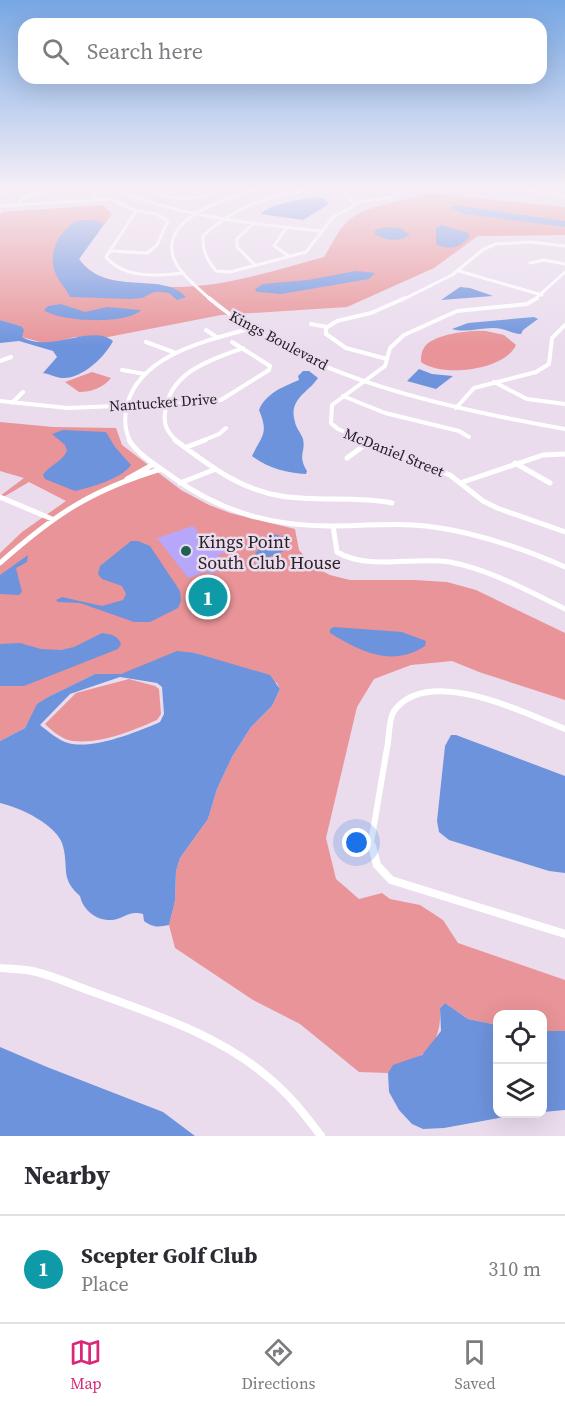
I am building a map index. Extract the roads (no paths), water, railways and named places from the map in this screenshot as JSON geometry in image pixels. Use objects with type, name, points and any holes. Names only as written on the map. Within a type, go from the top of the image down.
[{"type":"street","points":[[119,240],[106,257],[118,269],[148,274],[184,273]]},
{"type":"street","points":[[112,251],[147,253],[159,240]]},
{"type":"street","name":"Kings Boulevard","points":[[171,240],[170,252],[184,273],[213,303],[301,355],[365,381],[456,408],[565,429]]},
{"type":"street","points":[[203,240],[204,254],[208,262],[216,271],[222,272],[289,256],[311,248],[316,240]]},
{"type":"street","points":[[237,240],[237,248],[255,265]]},
{"type":"street","points":[[278,240],[274,246],[289,256]]},
{"type":"street","points":[[310,324],[327,327],[339,320],[370,314],[459,271],[486,248],[496,244],[543,243],[565,246]]},
{"type":"street","points":[[530,263],[544,260],[565,264]]},
{"type":"street","points":[[459,271],[542,295]]},
{"type":"street","points":[[343,396],[385,366],[390,348],[397,339],[444,315],[457,311],[518,306],[535,301],[565,272]]},
{"type":"street","points":[[556,281],[565,283]]},
{"type":"street","points":[[456,408],[474,388],[537,372],[549,364],[552,353],[550,340],[552,334],[565,325]]},
{"type":"street","points":[[327,327],[326,334],[333,340],[364,354],[387,359]]},
{"type":"street","points":[[252,328],[176,353],[145,374],[131,392],[125,406],[124,430],[128,440],[154,464],[203,499],[243,516],[284,524],[333,526],[408,524],[457,530],[502,541],[565,567]]},
{"type":"street","points":[[206,330],[218,338]]},
{"type":"street","points":[[146,342],[176,353]]},
{"type":"street","name":"Nantucket Drive","points":[[0,401],[68,408],[165,405],[221,400],[270,370],[270,366],[232,342]]},
{"type":"street","points":[[243,348],[190,371],[171,390],[165,405],[164,419],[169,434],[216,469],[241,484],[280,496],[301,499],[375,499],[393,503]]},
{"type":"street","points":[[0,361],[11,357]]},
{"type":"street","points":[[122,370],[145,374]]},
{"type":"street","points":[[494,382],[527,399],[565,404]]},
{"type":"street","points":[[12,403],[23,392]]},
{"type":"street","points":[[343,396],[385,413],[459,431],[469,436]]},
{"type":"street","name":"McDaniel Street","points":[[343,396],[332,405],[331,423],[338,429],[463,482],[488,504],[565,532]]},
{"type":"street","points":[[187,447],[219,434],[226,428]]},
{"type":"street","points":[[346,458],[369,442]]},
{"type":"street","points":[[463,482],[543,455],[565,454]]},
{"type":"street","points":[[515,463],[549,483]]},
{"type":"street","points":[[0,563],[52,519],[84,498],[154,464]]},
{"type":"street","points":[[124,480],[161,469]]},
{"type":"street","points":[[180,483],[216,469]]},
{"type":"street","points":[[0,496],[52,519]]},
{"type":"street","points":[[333,526],[336,550],[347,558],[426,559],[460,564],[491,574],[565,609]]},
{"type":"street","points":[[565,729],[451,690],[423,692],[402,703],[393,713],[371,842],[377,865],[391,880],[565,934]]},
{"type":"street","points":[[0,968],[32,971],[199,1032],[248,1060],[298,1105],[321,1136]]},
{"type":"water","points":[[93,240],[79,259],[90,271],[104,278],[163,285],[176,289],[186,297],[177,300],[169,293],[154,292],[142,298],[130,299],[70,297],[56,275],[53,264],[57,241]]},
{"type":"water","points":[[436,240],[465,240],[450,248],[436,244]]},
{"type":"water","points":[[356,271],[375,273],[369,279],[281,294],[257,292],[255,289],[263,284],[308,280]]},
{"type":"water","points":[[460,287],[470,288],[493,296],[441,300]]},
{"type":"water","points":[[61,304],[85,312],[107,307],[141,310],[122,318],[93,320],[64,317],[44,310],[48,306]]},
{"type":"water","points":[[534,317],[538,319],[521,334],[496,328],[464,331],[452,329],[468,323]]},
{"type":"water","points":[[0,320],[21,326],[24,330],[22,337],[33,341],[57,341],[93,335],[104,336],[113,341],[92,366],[69,378],[61,378],[43,373],[57,357],[53,351],[19,341],[0,343]]},
{"type":"water","points":[[419,369],[432,374],[453,376],[436,389],[407,381]]},
{"type":"water","points":[[303,371],[309,371],[318,378],[300,397],[294,408],[296,424],[303,439],[302,457],[306,474],[278,469],[252,456],[264,430],[259,410],[262,404],[276,391],[299,380],[298,376]]},
{"type":"water","points":[[63,430],[106,432],[115,447],[131,465],[120,474],[98,485],[75,491],[45,479],[43,475],[67,451],[65,445],[52,434]]},
{"type":"water","points":[[274,534],[290,539],[289,547],[272,556],[253,557],[257,551]]},
{"type":"water","points":[[131,541],[150,546],[180,591],[181,601],[178,608],[150,622],[134,622],[80,603],[56,600],[62,597],[102,606],[123,600],[126,594],[122,586],[102,579],[98,574],[100,566]]},
{"type":"water","points":[[28,555],[27,562],[16,568],[22,592],[19,595],[0,594],[0,575]]},
{"type":"water","points":[[334,627],[402,632],[426,641],[425,646],[413,652],[400,656],[388,656],[353,646],[330,633],[330,629]]},
{"type":"water","points":[[102,633],[118,639],[121,644],[118,649],[24,686],[0,686],[0,644],[20,643],[41,649],[61,650],[74,647]]},
{"type":"water","points":[[177,651],[195,653],[270,675],[280,689],[272,706],[251,727],[232,757],[217,789],[208,819],[180,858],[176,871],[175,901],[169,925],[165,926],[150,925],[144,921],[143,914],[138,913],[112,920],[101,919],[91,914],[67,879],[65,854],[60,838],[37,818],[0,803],[0,741],[25,728],[37,704],[48,697],[95,674],[121,674]],"holes":[[[120,677],[157,683],[162,687],[164,714],[160,722],[127,735],[102,742],[78,745],[61,740],[40,725],[70,694]]]},
{"type":"water","points":[[451,735],[565,776],[565,873],[549,871],[449,840],[439,832],[437,821],[445,746]]},
{"type":"water","points":[[445,1003],[468,1019],[493,1024],[493,1118],[499,1118],[444,1128],[423,1129],[412,1124],[399,1110],[389,1092],[388,1073],[393,1065],[422,1055],[441,1031],[440,1008]]},
{"type":"water","points":[[547,1031],[565,1031],[565,1110],[547,1112]]},
{"type":"water","points":[[0,1047],[163,1112],[195,1136],[0,1136]]},
{"type":"place","name":"Kings Point South Club House","points":[[186,551]]},
{"type":"place","name":"Scepter Golf Club","points":[[208,597]]}]
